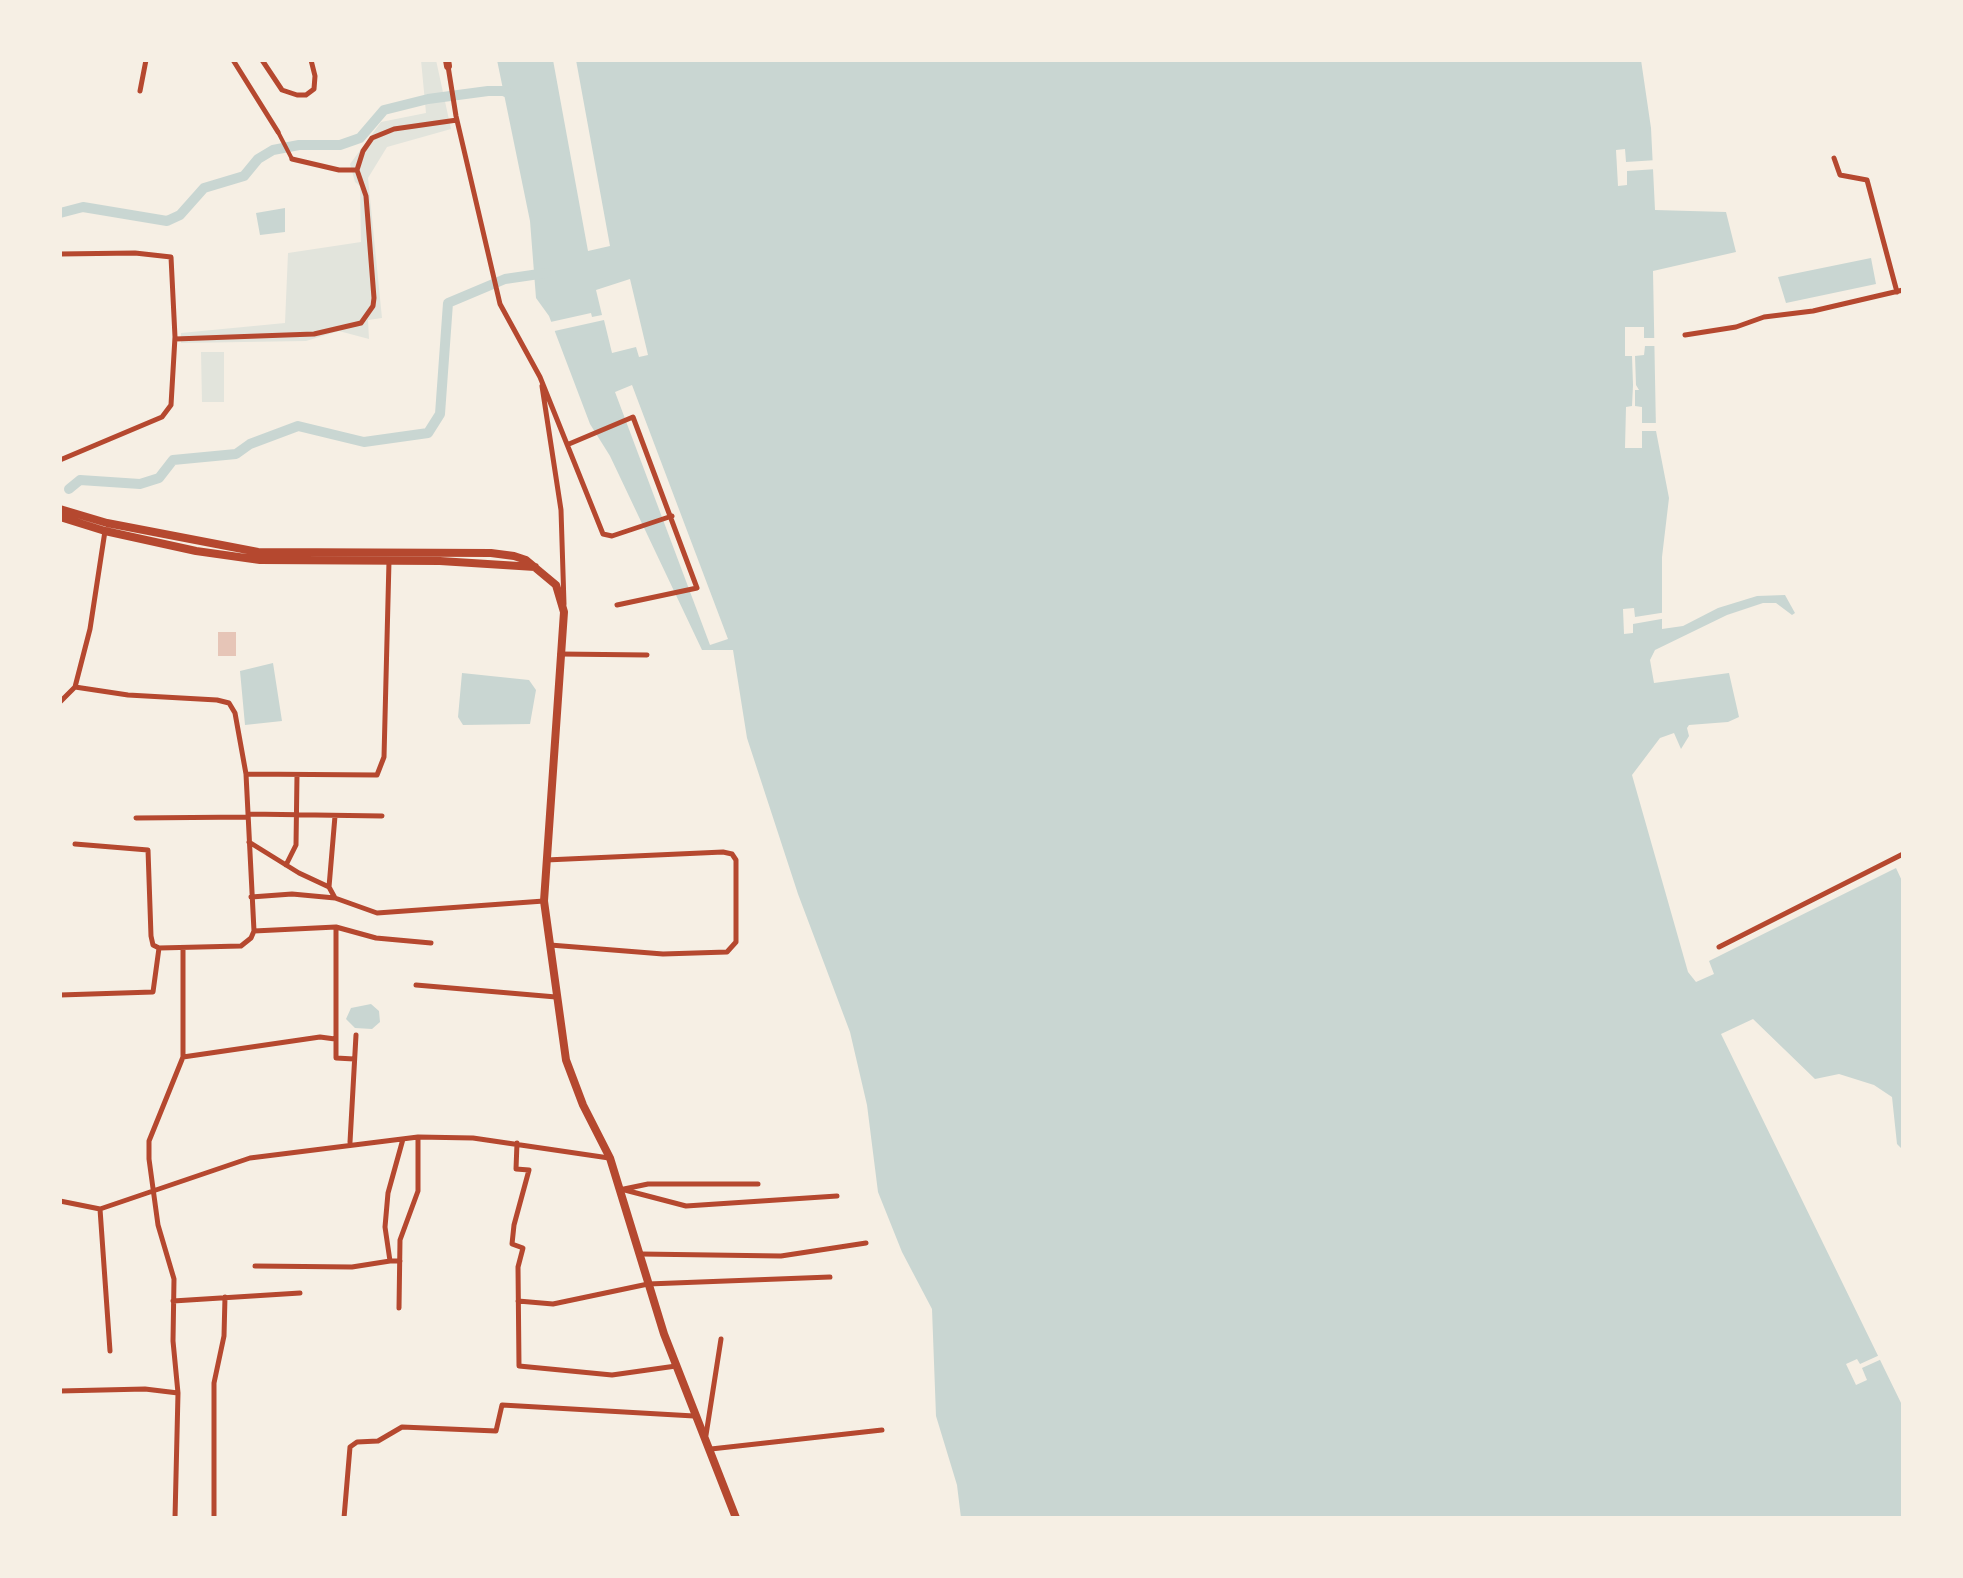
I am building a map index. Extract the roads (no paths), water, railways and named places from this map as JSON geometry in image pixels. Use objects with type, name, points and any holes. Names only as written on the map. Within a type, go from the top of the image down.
[{"type":"main road","points":[[60,508],[106,527]]},
{"type":"main road","points":[[60,517],[258,552],[390,557],[491,552],[514,556],[556,585],[564,612],[544,901],[566,1060],[610,1158],[676,1366],[736,1518]]},
{"type":"street","points":[[140,92],[146,60]]},
{"type":"street","points":[[262,60],[282,90],[297,95],[314,89],[312,60]]},
{"type":"street","points":[[235,61],[292,159],[357,170]]},
{"type":"street","points":[[448,63],[456,118],[500,304],[540,377],[602,534],[612,536],[672,516]]},
{"type":"street","points":[[175,339],[314,334],[361,323],[374,298],[366,196],[357,170],[363,151],[372,138],[394,129],[456,118]]},
{"type":"street","points":[[1685,335],[1900,291],[1868,180],[1840,175],[1834,158]]},
{"type":"street","points":[[60,254],[170,256],[175,339],[171,405],[162,417],[60,460]]},
{"type":"street","points":[[540,377],[561,510],[564,612]]},
{"type":"street","points":[[569,444],[633,417],[697,588],[617,605]]},
{"type":"street","points":[[60,702],[75,686],[90,628],[106,527]]},
{"type":"street","points":[[246,774],[377,774],[382,768],[390,557]]},
{"type":"street","points":[[560,654],[646,654]]},
{"type":"street","points":[[75,686],[128,695],[229,703],[235,713],[246,774],[254,931],[251,938],[241,946],[153,945],[148,850],[75,844]]},
{"type":"street","points":[[286,865],[296,844],[297,775]]},
{"type":"street","points":[[329,888],[335,814]]},
{"type":"street","points":[[136,818],[382,816]]},
{"type":"street","points":[[250,842],[329,888],[335,898]]},
{"type":"street","points":[[546,860],[723,852],[732,854],[736,860],[736,942],[727,952],[663,954],[548,944]]},
{"type":"street","points":[[1719,947],[1903,854]]},
{"type":"street","points":[[251,897],[292,894],[335,898],[377,913],[544,901]]},
{"type":"street","points":[[254,931],[336,927],[376,938],[431,943]]},
{"type":"street","points":[[336,927],[336,1060],[354,1060]]},
{"type":"street","points":[[60,995],[153,992],[159,948]]},
{"type":"street","points":[[175,1518],[178,1393],[174,1279],[152,1194],[150,1140],[183,1056],[183,948]]},
{"type":"street","points":[[416,984],[556,997]]},
{"type":"street","points":[[350,1143],[356,1035]]},
{"type":"street","points":[[183,1056],[335,1039]]},
{"type":"street","points":[[60,1201],[100,1209],[250,1158],[418,1137],[517,1143],[610,1158]]},
{"type":"street","points":[[399,1308],[400,1240],[418,1192],[418,1137]]},
{"type":"street","points":[[390,1261],[384,1227],[403,1139]]},
{"type":"street","points":[[517,1143],[516,1169],[529,1170],[512,1244],[522,1248],[518,1267],[518,1363],[521,1367],[612,1374],[676,1366]]},
{"type":"street","points":[[621,1190],[648,1184],[758,1184]]},
{"type":"street","points":[[621,1190],[686,1206],[838,1196]]},
{"type":"street","points":[[100,1209],[110,1351]]},
{"type":"street","points":[[641,1254],[781,1256],[866,1243]]},
{"type":"street","points":[[254,1266],[352,1266],[400,1261]]},
{"type":"street","points":[[518,1300],[568,1302],[648,1284],[830,1277]]},
{"type":"street","points":[[173,1301],[300,1293]]},
{"type":"street","points":[[214,1518],[214,1383],[224,1336],[225,1297]]},
{"type":"street","points":[[721,1339],[706,1446],[882,1430]]},
{"type":"street","points":[[60,1390],[146,1388],[178,1393]]},
{"type":"street","points":[[344,1518],[350,1447],[357,1442],[378,1440],[400,1428],[496,1431],[502,1405],[694,1416]]},
{"type":"waterway","points":[[60,213],[83,207],[167,221],[180,215],[204,188],[244,176],[258,159],[273,150],[299,145],[340,145],[360,138],[384,110],[488,91],[515,96]]},
{"type":"waterway","points":[[69,489],[80,480],[140,484],[159,478],[173,460],[236,454],[250,444],[298,426],[364,442],[428,433],[440,414],[448,303],[505,279],[546,273]]}]
